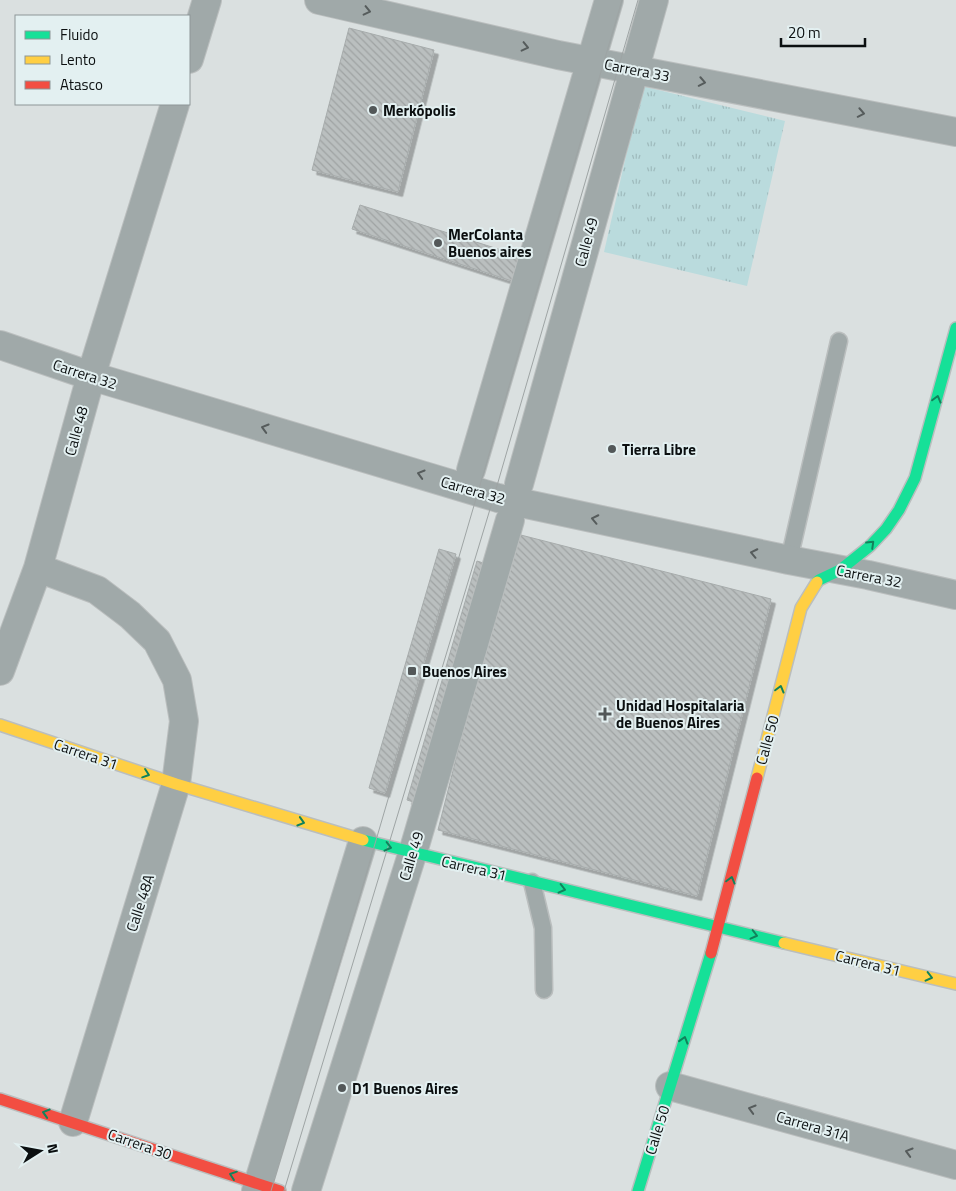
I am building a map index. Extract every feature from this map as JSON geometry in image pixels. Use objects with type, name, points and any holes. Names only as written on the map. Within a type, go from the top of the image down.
[{"type":"street","points":[[190,56],[207,0]]},
{"type":"street","name":"Carrera 33","points":[[319,0],[591,61],[956,132]]},
{"type":"street","points":[[472,470],[609,0]]},
{"type":"street","name":"Calle 49","points":[[519,484],[654,0]]},
{"type":"street","name":"Calle 48","points":[[0,671],[38,568],[90,376],[175,105]]},
{"type":"street","name":"Calle 50","points":[[638,1191],[718,927],[801,608],[819,580],[840,570],[870,546],[886,529],[899,510],[915,478],[956,328]]},
{"type":"street","name":"Carrera 32","points":[[0,345],[90,376],[498,498],[956,595]]},
{"type":"street","name":"Calle 49","points":[[306,1191],[412,854],[510,520]]},
{"type":"street","name":"Calle 48A","points":[[38,568],[97,590],[130,615],[157,641],[178,680],[184,721],[176,784],[73,1122]]},
{"type":"street","name":"Carrera 31","points":[[0,725],[176,784],[363,841],[956,984]]},
{"type":"street","points":[[265,1189],[363,841]]},
{"type":"street","name":"Carrera 31A","points":[[670,1086],[956,1166]]},
{"type":"street","name":"Carrera 30","points":[[0,1099],[73,1122],[265,1189]]},
{"type":"lane","points":[[789,560],[840,341]]},
{"type":"lane","points":[[532,882],[542,928],[544,990]]},
{"type":"green space","points":[[642,86],[785,121],[747,286],[604,252]]},
{"type":"building","name":"Merkópolis","points":[[349,28],[434,50],[398,192],[312,170]]},
{"type":"building","name":"MerColanta Buenos aires","points":[[360,205],[523,257],[515,282],[352,229]]},
{"type":"building","name":"Unidad Hospitalaria de Buenos Aires","points":[[513,533],[771,599],[697,896],[438,830]]},
{"type":"building","name":"Buenos Aires","points":[[439,549],[456,554],[385,793],[369,788]]},
{"type":"building","name":"Buenos Aires","points":[[477,561],[493,566],[423,805],[407,800]]},
{"type":"tram line","points":[[271,1191],[355,912],[622,0]]},
{"type":"tram line","points":[[284,1191],[494,496],[638,0]]},
{"type":"traffic: fast","points":[[817,582],[840,570],[870,546],[886,529],[899,510],[915,478],[956,328]]},
{"type":"traffic: fast","points":[[363,840],[784,943]]},
{"type":"traffic: fast","points":[[638,1191],[711,953]]},
{"type":"traffic: slow","points":[[757,778],[801,608],[817,582]]},
{"type":"traffic: slow","points":[[0,725],[176,784],[363,840]]},
{"type":"traffic: slow","points":[[784,943],[956,984]]},
{"type":"traffic: jam","points":[[711,953],[757,778]]},
{"type":"traffic: jam","points":[[0,1099],[280,1191]]},
{"type":"place","name":"Merkópolis","points":[[373,110]]},
{"type":"place","name":"MerColanta Buenos aires","points":[[438,243]]},
{"type":"place","name":"Tierra Libre","points":[[612,449]]},
{"type":"place","name":"Buenos Aires","points":[[412,671]]},
{"type":"place","name":"Unidad Hospitalaria de Buenos Aires","points":[[605,714]]},
{"type":"place","name":"D1 Buenos Aires","points":[[342,1088]]}]
